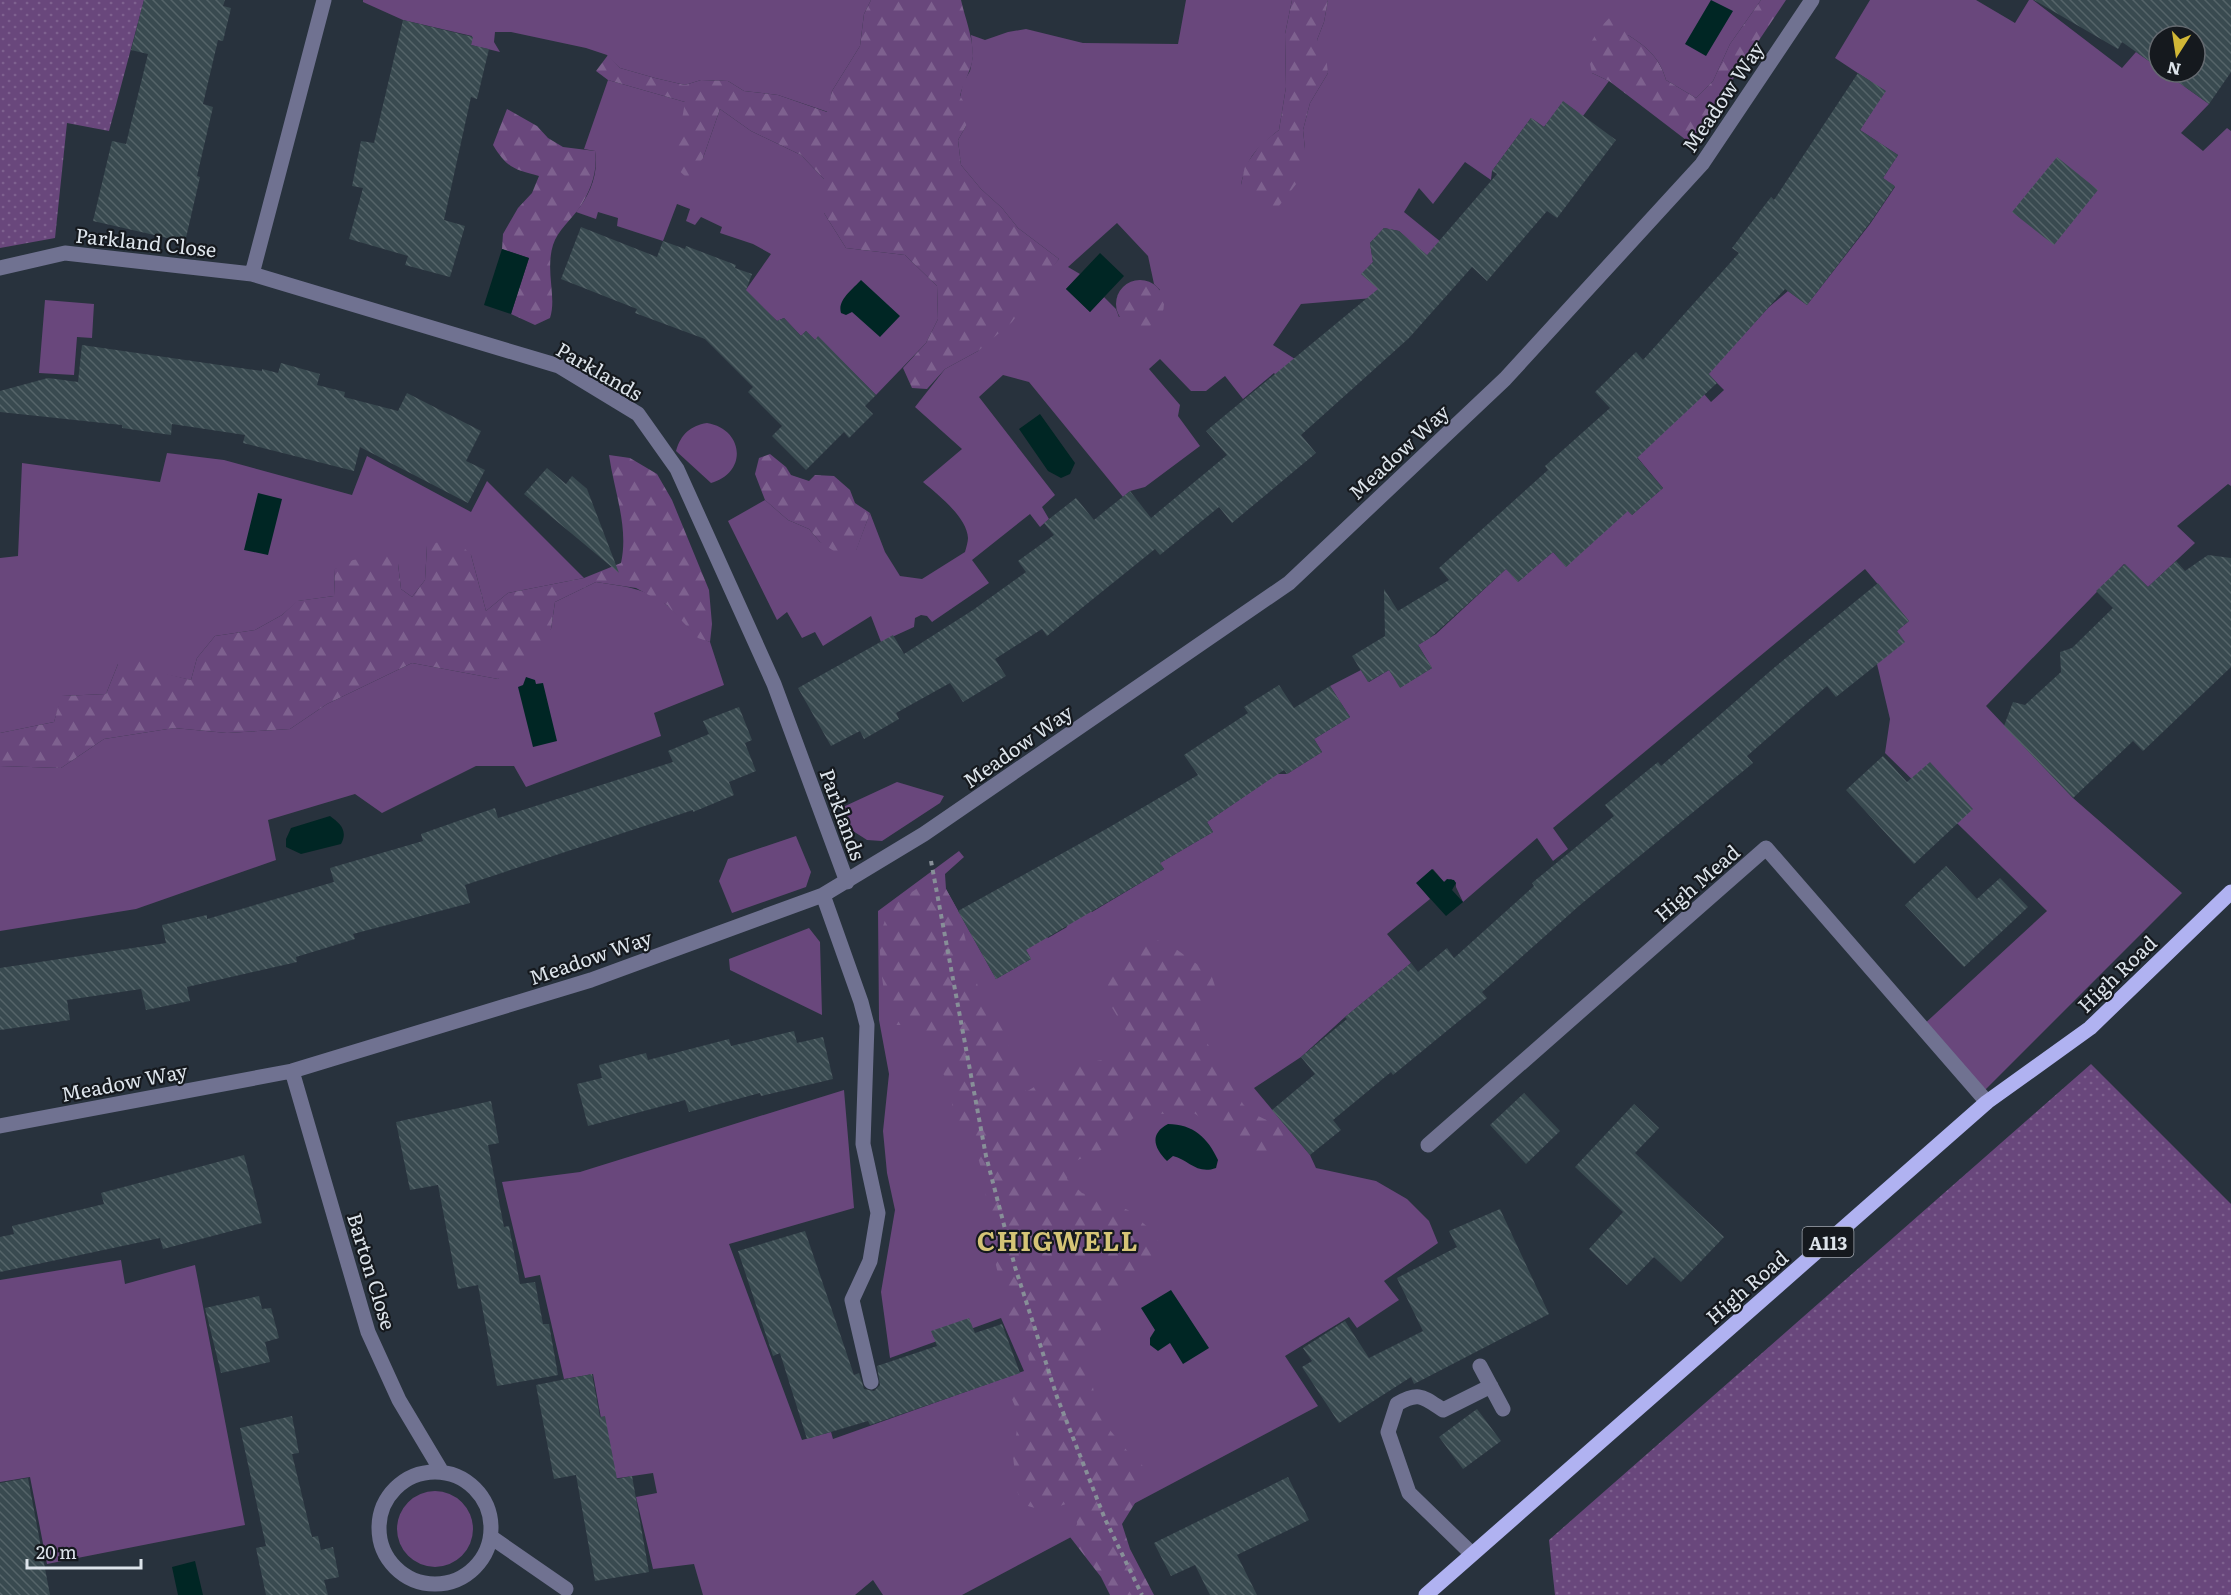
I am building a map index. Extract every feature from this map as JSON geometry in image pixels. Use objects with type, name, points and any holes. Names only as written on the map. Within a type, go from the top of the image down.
[{"type":"main road","name":"High Road","points":[[1426,1595],[1987,1102],[2090,1028],[2231,892]]},
{"type":"street","points":[[252,274],[324,0]]},
{"type":"street","name":"Meadow Way","points":[[0,1126],[292,1071],[591,980],[823,896],[847,882],[924,834],[1288,583],[1505,379],[1702,164],[1812,0]]},
{"type":"street","name":"Parkland Close","points":[[0,268],[65,253],[252,274]]},
{"type":"street","name":"Parklands","points":[[252,274],[559,366],[638,414],[677,469],[774,684],[847,882]]},
{"type":"street","name":"High Mead","points":[[1428,1145],[1766,848],[1987,1102]]},
{"type":"street","points":[[823,896],[867,1025],[863,1144],[878,1213],[870,1261],[852,1300],[871,1382]]},
{"type":"street","name":"Barton Close","points":[[292,1071],[368,1332],[399,1400],[442,1472]]},
{"type":"street","points":[[1479,1366],[1503,1409]]},
{"type":"street","points":[[1472,1554],[1409,1493],[1388,1432],[1397,1404],[1411,1396],[1425,1398],[1443,1410],[1491,1386]]},
{"type":"street","points":[[442,1472],[459,1477],[474,1487],[485,1501],[491,1518],[491,1537],[485,1556],[472,1571],[455,1581],[436,1585],[417,1582],[399,1572],[386,1558],[379,1540],[379,1521],[383,1503],[394,1489],[408,1478],[425,1473],[442,1472]]},
{"type":"street","points":[[491,1537],[566,1589]]},
{"type":"path","points":[[924,834],[936,876],[986,1156],[1015,1268],[1057,1396],[1105,1519],[1142,1595]]},
{"type":"green space","points":[[0,0],[144,0],[109,131],[67,123],[55,238],[0,248]]},
{"type":"green space","points":[[363,0],[871,0],[864,14],[860,46],[832,91],[828,112],[778,95],[744,91],[728,81],[701,80],[685,85],[655,78],[620,68],[607,55],[586,48],[511,32],[495,32],[494,42],[500,52],[471,45],[472,36],[403,20]]},
{"type":"green space","points":[[871,0],[961,0],[973,56],[960,96],[969,110],[966,126],[958,140],[961,165],[1018,228],[1059,259],[1012,322],[978,351],[945,369],[927,389],[912,388],[903,368],[926,343],[938,319],[937,286],[905,255],[846,248],[824,213],[824,179],[801,155],[751,131],[720,109],[703,158],[687,178],[674,166],[685,102],[608,80],[596,71],[608,55],[620,68],[655,78],[685,85],[701,80],[728,81],[744,91],[778,95],[827,112],[832,91],[860,46],[864,14]]},
{"type":"green space","points":[[1186,0],[1292,0],[1285,34],[1286,87],[1279,130],[1254,153],[1246,167],[1241,185],[1305,149],[1303,130],[1310,103],[1328,73],[1317,40],[1324,22],[1328,0],[1761,0],[1730,44],[1713,81],[1696,98],[1666,80],[1660,65],[1652,54],[1628,35],[1592,73],[1609,81],[1583,116],[1563,102],[1544,127],[1531,118],[1492,171],[1491,180],[1465,162],[1433,204],[1419,188],[1404,212],[1452,251],[1441,268],[1399,231],[1384,228],[1370,243],[1373,262],[1362,274],[1380,290],[1373,298],[1301,304],[1273,345],[1295,359],[1295,398],[1274,373],[1243,399],[1225,376],[1206,391],[1191,391],[1160,359],[1149,369],[1180,405],[1178,416],[1200,446],[1145,487],[1130,491],[1123,497],[1029,382],[1003,375],[979,397],[1055,495],[1042,507],[1049,519],[1040,527],[1030,514],[972,560],[989,583],[932,622],[927,616],[921,615],[915,618],[914,627],[881,642],[871,616],[823,646],[815,632],[802,638],[787,612],[777,620],[728,521],[765,500],[788,520],[809,529],[820,542],[856,550],[870,513],[885,552],[900,576],[922,579],[965,552],[968,538],[963,522],[923,482],[962,449],[915,407],[945,369],[978,351],[1059,259],[1018,228],[961,165],[958,140],[966,126],[960,97],[973,56],[971,35],[985,40],[1026,29],[1083,43],[1178,44]],"holes":[[[1117,223],[1148,256],[1154,284],[1160,290],[1119,317],[1116,309],[1104,297],[1090,312],[1066,289],[1080,274],[1068,267]]]},
{"type":"green space","points":[[1292,0],[1328,0],[1324,22],[1317,40],[1325,49],[1328,73],[1310,103],[1303,130],[1305,149],[1300,179],[1279,206],[1263,208],[1241,185],[1245,166],[1260,145],[1279,130],[1286,87],[1285,34]]},
{"type":"green space","points":[[1761,0],[1786,0],[1690,143],[1609,81],[1592,73],[1587,49],[1599,29],[1612,15],[1624,18],[1628,35],[1652,54],[1660,65],[1666,80],[1696,98],[1713,81],[1730,44]]},
{"type":"green space","points":[[1870,0],[1976,0],[2015,23],[2029,0],[2033,0],[2122,68],[2136,52],[2147,60],[2147,84],[2181,84],[2209,104],[2181,133],[2203,151],[2227,128],[2231,131],[2231,486],[2228,484],[2177,526],[2195,543],[2148,587],[2124,564],[1986,706],[2073,798],[2182,893],[1980,1095],[1921,1027],[2047,911],[1885,753],[1890,719],[1877,664],[1897,631],[1909,621],[1865,569],[1553,828],[1568,849],[1553,861],[1537,838],[1463,902],[1456,883],[1451,879],[1444,882],[1433,869],[1417,883],[1430,899],[1387,934],[1411,963],[1345,1017],[1301,1057],[1254,1088],[1310,1155],[1316,1168],[1376,1181],[1407,1199],[1429,1221],[1438,1243],[1384,1281],[1399,1300],[1357,1328],[1349,1317],[1285,1356],[1318,1406],[962,1595],[883,1595],[873,1580],[855,1595],[703,1595],[694,1564],[653,1569],[636,1497],[657,1493],[653,1473],[612,1479],[593,1374],[564,1379],[540,1275],[525,1278],[502,1182],[580,1172],[844,1090],[854,1208],[729,1244],[802,1440],[831,1432],[833,1439],[1024,1371],[1001,1318],[890,1358],[881,1292],[895,1210],[887,1173],[883,1131],[889,1074],[879,1020],[878,911],[959,851],[964,857],[945,874],[946,889],[996,979],[1031,959],[1014,929],[1036,917],[1048,938],[1067,927],[1051,898],[1092,912],[1164,869],[1160,863],[1213,832],[1207,822],[1277,774],[1287,774],[1322,752],[1314,739],[1350,717],[1330,686],[1361,670],[1369,682],[1389,670],[1401,687],[1432,668],[1418,645],[1436,634],[1506,569],[1518,582],[1553,552],[1566,567],[1622,505],[1632,515],[1663,488],[1637,457],[1704,394],[1711,402],[1724,390],[1708,374],[1769,307],[1788,291],[1807,305],[1870,224],[1895,187],[1883,178],[1898,155],[1860,130],[1885,91],[1835,58]]},
{"type":"green space","points":[[608,80],[685,102],[703,158],[720,109],[751,131],[801,155],[824,179],[824,213],[846,248],[905,255],[937,286],[938,319],[926,343],[876,395],[818,337],[815,340],[806,331],[801,336],[784,318],[777,321],[745,291],[771,254],[753,244],[720,233],[722,227],[701,217],[695,225],[686,221],[690,209],[677,204],[663,241],[617,226],[618,218],[598,212],[596,219],[576,212],[589,191],[596,167],[595,151],[584,149]]},
{"type":"green space","points":[[507,109],[537,126],[548,138],[563,147],[595,151],[596,158],[593,180],[587,194],[553,245],[550,264],[552,310],[550,318],[535,325],[511,314],[529,258],[502,249],[503,234],[518,208],[532,193],[539,176],[512,167],[493,145]]},
{"type":"green space","points":[[1135,280],[1145,280],[1160,290],[1164,304],[1163,313],[1154,324],[1145,328],[1135,328],[1120,318],[1116,309],[1116,299],[1126,284]]},
{"type":"green space","points":[[45,300],[94,304],[92,338],[77,337],[74,375],[39,373]]},
{"type":"green space","points":[[707,423],[719,427],[728,434],[737,452],[736,461],[731,470],[723,478],[711,483],[676,451],[687,432]]},
{"type":"green space","points":[[167,453],[224,460],[352,495],[367,456],[471,512],[487,481],[584,578],[508,593],[486,611],[471,555],[427,546],[425,580],[412,597],[401,589],[398,564],[335,569],[334,596],[298,601],[282,615],[255,630],[215,636],[197,658],[191,680],[118,664],[106,694],[62,696],[54,722],[0,733],[0,558],[18,556],[22,463],[160,482]]},
{"type":"green space","points":[[770,454],[786,467],[791,475],[809,481],[815,475],[834,476],[850,490],[855,503],[870,513],[856,551],[840,555],[820,542],[809,529],[788,520],[765,500],[755,474],[759,458]]},
{"type":"green space","points":[[609,455],[630,458],[657,474],[672,500],[709,590],[712,624],[710,642],[698,638],[667,605],[636,588],[596,582],[555,602],[551,629],[541,658],[498,679],[412,663],[327,704],[290,729],[227,733],[174,728],[104,739],[61,768],[0,766],[0,733],[54,722],[61,696],[106,694],[118,664],[144,650],[167,674],[191,680],[197,658],[215,636],[255,630],[282,615],[297,601],[334,596],[335,569],[353,560],[385,555],[398,564],[401,589],[412,597],[425,580],[427,546],[453,537],[471,555],[486,611],[508,593],[584,578],[621,563],[622,522]]},
{"type":"green space","points":[[596,582],[652,595],[668,606],[692,631],[710,642],[724,685],[654,713],[661,736],[526,787],[514,766],[476,766],[382,813],[355,794],[268,820],[276,860],[136,909],[0,931],[0,766],[61,768],[104,739],[174,728],[227,733],[290,729],[327,704],[412,663],[498,679],[551,629],[555,602]]},
{"type":"green space","points":[[897,782],[944,796],[940,803],[882,841],[867,840],[853,831],[843,807]]},
{"type":"green space","points":[[796,836],[811,872],[806,887],[732,913],[719,881],[728,859]]},
{"type":"green space","points":[[919,887],[946,889],[958,911],[978,987],[1006,1024],[1009,1047],[1026,1092],[1065,1068],[1122,1053],[1128,1034],[1108,1001],[1108,979],[1120,959],[1141,942],[1157,940],[1173,947],[1211,974],[1216,989],[1197,1019],[1202,1036],[1232,1073],[1239,1097],[1247,1109],[1288,1129],[1275,1158],[1259,1165],[1235,1144],[1229,1127],[1214,1126],[1186,1108],[1174,1115],[1144,1112],[1132,1119],[1113,1145],[1073,1162],[1067,1179],[1082,1193],[1128,1210],[1151,1230],[1162,1248],[1148,1270],[1115,1290],[1089,1363],[1096,1405],[1104,1423],[1144,1467],[1145,1487],[1122,1524],[1130,1549],[1154,1595],[1110,1595],[1101,1577],[1070,1537],[1077,1524],[1076,1511],[1066,1504],[1054,1508],[1034,1508],[1023,1504],[1017,1491],[1013,1456],[1019,1416],[1009,1392],[1031,1369],[1025,1342],[1014,1330],[1006,1308],[988,1231],[985,1182],[979,1161],[955,1123],[949,1083],[940,1069],[935,1039],[909,1025],[889,1025],[880,964],[881,933],[893,907]]},
{"type":"green space","points":[[809,928],[820,942],[822,1015],[730,970],[729,959]]},
{"type":"green space","points":[[2091,1064],[2231,1204],[2231,1595],[1555,1595],[1549,1540]]},
{"type":"green space","points":[[121,1260],[125,1284],[195,1265],[245,1525],[47,1564],[30,1477],[0,1482],[0,1280]]},
{"type":"green space","points":[[435,1491],[450,1494],[462,1502],[470,1514],[473,1529],[470,1544],[462,1556],[450,1564],[435,1567],[420,1564],[408,1556],[400,1544],[397,1529],[400,1514],[408,1502],[420,1494]]},
{"type":"shaded area","points":[[1711,0],[1733,11],[1706,56],[1685,44]]},
{"type":"shaded area","points":[[502,249],[529,258],[511,314],[484,305]]},
{"type":"shaded area","points":[[1100,253],[1124,276],[1090,312],[1066,289]]},
{"type":"shaded area","points":[[861,280],[900,316],[880,337],[852,312],[846,315],[841,313],[843,299]]},
{"type":"shaded area","points":[[1040,414],[1075,463],[1070,474],[1061,478],[1048,471],[1019,429]]},
{"type":"shaded area","points":[[258,493],[282,499],[268,555],[244,550]]},
{"type":"shaded area","points":[[526,677],[535,680],[536,684],[543,683],[557,741],[533,747],[518,687],[523,685]]},
{"type":"shaded area","points":[[330,816],[342,828],[344,835],[341,844],[301,854],[286,847],[286,839],[291,828]]},
{"type":"shaded area","points":[[1432,869],[1444,882],[1447,879],[1454,880],[1456,883],[1452,890],[1463,902],[1446,916],[1416,883]]},
{"type":"shaded area","points":[[1168,1124],[1185,1127],[1199,1134],[1218,1160],[1216,1168],[1204,1170],[1173,1156],[1167,1161],[1159,1151],[1156,1137],[1158,1132]]},
{"type":"shaded area","points":[[1171,1290],[1209,1348],[1183,1364],[1170,1343],[1158,1351],[1150,1345],[1150,1338],[1155,1330],[1141,1308]]},
{"type":"shaded area","points":[[195,1561],[203,1595],[178,1595],[172,1567]]},
{"type":"building","points":[[144,0],[225,0],[223,6],[231,8],[223,41],[218,40],[203,104],[213,107],[185,242],[93,221],[112,141],[126,144],[148,54],[131,50]]},
{"type":"building","points":[[2034,0],[2231,0],[2231,72],[2209,104],[2181,84],[2207,84],[2207,24],[2147,24],[2147,60],[2122,42],[2118,49]]},
{"type":"building","points":[[403,20],[473,37],[471,45],[489,49],[477,99],[471,97],[444,220],[465,226],[450,277],[405,265],[408,256],[349,239],[363,188],[352,186],[361,141],[374,143]]},
{"type":"building","points":[[1858,73],[1886,91],[1860,130],[1898,155],[1883,178],[1895,186],[1807,305],[1785,289],[1709,374],[1717,383],[1637,458],[1663,488],[1632,515],[1628,511],[1566,567],[1553,552],[1518,582],[1506,569],[1430,638],[1418,645],[1432,668],[1400,688],[1389,670],[1368,682],[1352,656],[1385,636],[1384,589],[1398,611],[1449,580],[1439,568],[1548,470],[1545,466],[1610,408],[1595,392],[1636,352],[1643,360],[1739,253],[1732,248],[1771,197],[1774,200]]},
{"type":"building","points":[[1563,101],[1616,140],[1557,218],[1547,211],[1487,281],[1472,267],[1409,338],[1301,435],[1316,453],[1232,523],[1219,507],[1160,555],[1155,549],[1047,636],[1042,629],[995,659],[1006,676],[963,702],[950,683],[896,713],[899,719],[864,739],[860,731],[831,746],[798,688],[893,635],[904,654],[973,610],[1026,572],[1018,561],[1054,535],[1044,523],[1076,498],[1094,520],[1130,491],[1151,518],[1227,455],[1206,431],[1378,289],[1361,274],[1373,262],[1370,243],[1384,228],[1399,231],[1427,255],[1497,174],[1492,171],[1531,118],[1544,127]]},
{"type":"building","points":[[2057,157],[2098,190],[2054,245],[2012,212]]},
{"type":"building","points":[[581,227],[657,257],[663,241],[685,249],[686,246],[736,265],[735,268],[752,274],[746,290],[777,321],[784,318],[801,336],[806,331],[815,340],[818,336],[876,395],[865,406],[873,414],[849,438],[844,432],[806,470],[772,436],[782,426],[748,392],[753,387],[705,339],[635,313],[637,309],[561,279]]},
{"type":"building","points":[[82,345],[278,373],[281,363],[320,374],[317,385],[345,392],[344,397],[398,411],[407,393],[481,431],[466,461],[485,470],[468,503],[360,447],[354,471],[243,443],[245,435],[172,424],[171,435],[122,428],[122,425],[0,412],[0,391],[48,378],[78,382]]},
{"type":"building","points":[[547,468],[566,484],[572,476],[587,489],[619,573],[524,494]]},
{"type":"building","points":[[2208,555],[2231,558],[2231,667],[2143,751],[2133,741],[2073,798],[2004,726],[2013,702],[2025,705],[2061,672],[2060,652],[2072,648],[2113,608],[2096,591],[2125,564],[2148,587],[2176,561],[2185,571]]},
{"type":"building","points":[[1878,583],[1909,621],[1897,631],[1905,642],[1836,697],[1827,686],[1747,756],[1753,763],[1580,905],[1482,992],[1487,998],[1393,1075],[1391,1072],[1333,1120],[1341,1130],[1310,1155],[1272,1110],[1315,1074],[1301,1057],[1347,1019],[1345,1017],[1411,963],[1418,972],[1447,948],[1454,958],[1534,886],[1532,883],[1614,816],[1605,805],[1658,762],[1661,766],[1775,667]]},
{"type":"building","points":[[1279,685],[1294,708],[1330,686],[1350,717],[1314,739],[1322,752],[1287,774],[1284,770],[1207,822],[1213,832],[1160,863],[1164,869],[1026,950],[1031,959],[996,979],[958,911],[1198,775],[1184,755],[1248,713],[1244,707]]},
{"type":"building","points":[[739,707],[752,740],[745,743],[756,771],[729,782],[734,795],[693,812],[693,810],[465,885],[470,903],[353,934],[355,939],[296,957],[297,962],[187,987],[190,1001],[146,1010],[141,989],[67,1000],[70,1020],[0,1030],[0,968],[166,943],[162,925],[207,915],[207,919],[334,882],[330,868],[423,841],[421,834],[495,808],[498,818],[673,762],[668,751],[709,734],[703,721]]},
{"type":"building","points":[[1883,756],[1907,782],[1930,762],[1973,809],[1914,864],[1846,790]]},
{"type":"building","points":[[1946,866],[1977,899],[2000,878],[2028,907],[1964,967],[1905,905]]},
{"type":"building","points":[[794,1031],[797,1043],[823,1037],[833,1079],[761,1096],[760,1093],[689,1112],[685,1100],[588,1126],[577,1084],[602,1078],[599,1065],[646,1053],[648,1060],[729,1039],[731,1046]]},
{"type":"building","points":[[1524,1093],[1560,1131],[1526,1164],[1490,1125]]},
{"type":"building","points":[[491,1101],[499,1143],[488,1145],[504,1227],[509,1226],[520,1284],[535,1282],[543,1324],[549,1324],[558,1375],[497,1386],[478,1285],[458,1289],[438,1185],[410,1190],[396,1122]]},
{"type":"building","points":[[1634,1104],[1659,1128],[1635,1153],[1724,1237],[1681,1282],[1654,1257],[1627,1285],[1589,1249],[1623,1212],[1575,1167]]},
{"type":"building","points":[[244,1155],[262,1223],[163,1249],[160,1238],[0,1272],[0,1237],[14,1234],[12,1226],[104,1204],[101,1193]]},
{"type":"building","points":[[1500,1209],[1549,1314],[1414,1384],[1411,1377],[1339,1423],[1302,1367],[1312,1361],[1303,1348],[1345,1321],[1369,1358],[1423,1331],[1397,1278],[1457,1247],[1449,1231]]},
{"type":"building","points":[[805,1231],[854,1375],[859,1373],[864,1389],[874,1391],[880,1385],[877,1366],[937,1346],[931,1331],[969,1318],[975,1333],[1002,1324],[1020,1373],[870,1425],[868,1421],[807,1439],[780,1353],[773,1356],[738,1251]]},
{"type":"building","points":[[259,1296],[262,1309],[271,1308],[279,1338],[265,1342],[270,1362],[221,1373],[205,1308]]},
{"type":"building","points":[[592,1374],[600,1417],[605,1416],[617,1479],[632,1476],[649,1572],[595,1581],[576,1475],[554,1479],[536,1385]]},
{"type":"building","points":[[1477,1409],[1501,1441],[1463,1469],[1439,1437]]},
{"type":"building","points":[[292,1416],[299,1453],[292,1454],[312,1537],[318,1536],[321,1550],[333,1547],[339,1577],[324,1580],[328,1595],[266,1595],[256,1548],[266,1546],[240,1428]]},
{"type":"building","points":[[1288,1477],[1309,1520],[1237,1555],[1257,1595],[1210,1595],[1195,1565],[1171,1576],[1154,1543]]},
{"type":"building","points":[[28,1478],[50,1595],[0,1595],[0,1483]]},
{"type":"district","name":"CHIGWELL","points":[[1058,1239]]}]
